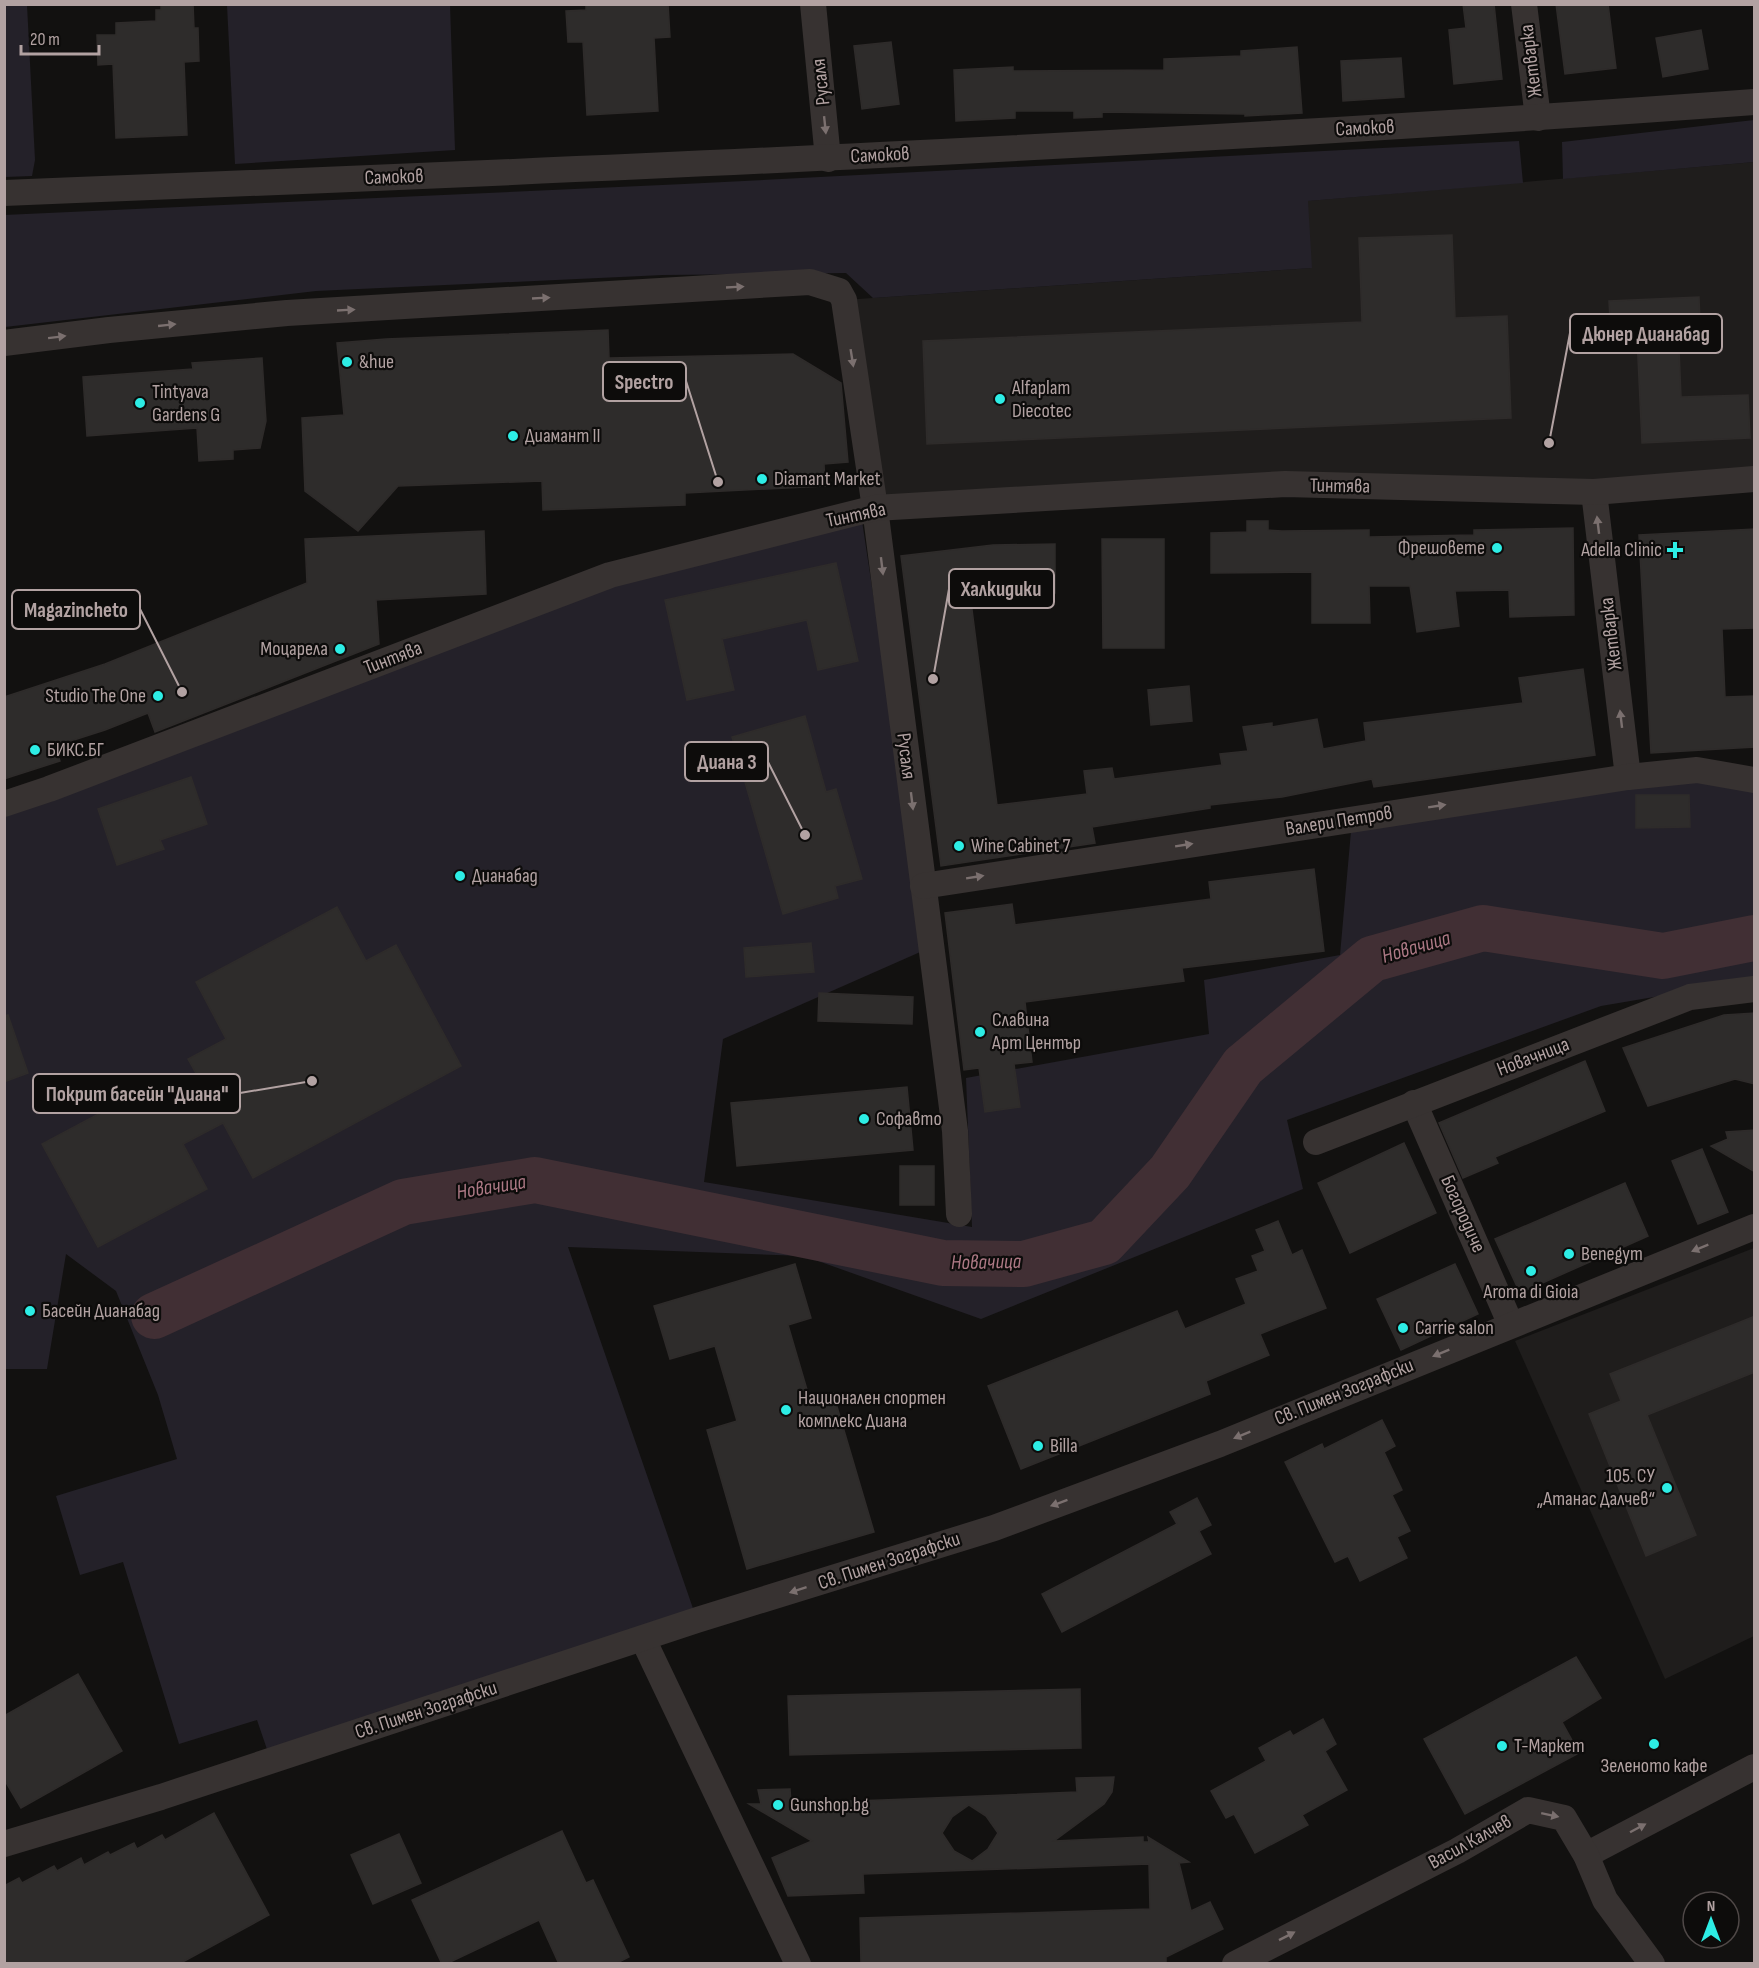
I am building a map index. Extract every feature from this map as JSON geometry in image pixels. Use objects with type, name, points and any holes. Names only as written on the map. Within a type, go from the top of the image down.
[{"type":"street","name":"Русаля","points":[[813,4],[828,159]]},
{"type":"street","name":"Жетварка","points":[[1524,4],[1538,118]]},
{"type":"street","name":"Самоков","points":[[4,193],[828,159],[1538,118],[1755,102]]},
{"type":"street","name":"Русаля","points":[[4,344],[109,330],[287,313],[810,282],[839,291],[844,300],[875,508],[956,1131],[959,1214]]},
{"type":"street","name":"Тинтява","points":[[4,804],[83,777],[610,575],[875,508],[1286,484],[1594,492],[1755,478]]},
{"type":"street","name":"Жетварка","points":[[1594,492],[1628,777]]},
{"type":"street","name":"Валери Петров","points":[[923,886],[1628,777],[1697,770],[1755,780]]},
{"type":"street","name":"Новачница","points":[[1316,1142],[1690,997],[1755,989]]},
{"type":"street","name":"Богородиче","points":[[1414,1103],[1511,1325]]},
{"type":"street","name":"Св. Пимен Зографски","points":[[4,1844],[161,1797],[697,1620],[994,1528],[1220,1444],[1755,1227]]},
{"type":"street","points":[[643,1639],[798,1964]]},
{"type":"street","points":[[1586,1855],[1755,1767]]},
{"type":"street","name":"Васил Калчев","points":[[1235,1964],[1457,1851],[1528,1810],[1564,1818],[1586,1855],[1605,1900],[1652,1964]]},
{"type":"shaded area","points":[[4,5],[27,5],[35,160],[32,176],[5,177]]},
{"type":"shaded area","points":[[227,5],[450,5],[455,150],[235,164]]},
{"type":"shaded area","points":[[1754,120],[1754,162],[1563,179],[1562,142]]},
{"type":"shaded area","points":[[1519,141],[1523,183],[1308,201],[1312,268],[873,298],[846,273],[663,275],[316,291],[5,327],[4,215],[684,184]]},
{"type":"shaded area","points":[[1754,162],[1754,479],[1285,484],[875,508],[844,300],[1311,268],[1307,201]]},
{"type":"shaded area","points":[[862,521],[927,949],[723,1039],[704,1182],[972,1227],[966,1078],[1209,1034],[1204,980],[1340,955],[1352,820],[1628,777],[1754,780],[1754,980],[1601,1006],[1287,1120],[1303,1189],[981,1319],[804,1256],[568,1247],[697,1620],[271,1761],[257,1720],[179,1744],[123,1562],[80,1575],[56,1496],[177,1459],[158,1395],[116,1291],[66,1254],[47,1369],[5,1369],[5,804],[526,607]]},
{"type":"shaded area","name":"105. СУ „Атанас Далчев“","points":[[1754,1248],[1754,1636],[1665,1679],[1515,1341]]},
{"type":"building","points":[[161,4],[193,4],[194,28],[198,28],[199,61],[184,62],[187,135],[116,138],[113,64],[98,65],[97,35],[116,35],[116,23],[156,21],[156,10],[161,10]]},
{"type":"building","points":[[586,4],[668,4],[670,37],[654,38],[658,111],[587,115],[583,42],[568,42],[566,11],[586,10]]},
{"type":"building","points":[[1463,4],[1494,4],[1502,79],[1454,84],[1449,30],[1466,28]]},
{"type":"building","points":[[1556,4],[1608,4],[1616,68],[1565,74]]},
{"type":"building","points":[[1701,30],[1708,69],[1663,77],[1656,38]]},
{"type":"building","points":[[891,42],[899,104],[862,109],[854,46]]},
{"type":"building","points":[[1297,47],[1302,113],[1245,116],[1245,114],[1102,112],[1102,117],[1074,118],[1074,111],[1015,111],[1015,118],[956,121],[954,70],[1013,67],[1013,71],[1164,70],[1164,59],[1241,56],[1241,51]]},
{"type":"building","points":[[1401,58],[1404,97],[1343,101],[1341,61]]},
{"type":"building","points":[[1452,235],[1455,318],[1507,316],[1511,418],[927,444],[923,341],[1362,322],[1359,238]]},
{"type":"building","points":[[1699,297],[1700,324],[1678,325],[1681,397],[1748,395],[1750,438],[1642,443],[1637,337],[1611,337],[1609,301]]},
{"type":"building","name":"Диамант II","points":[[608,330],[609,358],[793,354],[841,383],[848,462],[824,464],[825,486],[685,493],[685,505],[543,510],[542,481],[398,486],[358,531],[305,491],[302,418],[344,415],[337,343]]},
{"type":"building","points":[[262,358],[266,421],[260,448],[233,450],[233,459],[199,461],[197,428],[87,436],[83,377],[193,369],[192,363]]},
{"type":"building","points":[[1247,521],[1268,521],[1268,530],[1369,530],[1369,537],[1474,535],[1474,530],[1573,528],[1574,615],[1510,617],[1509,590],[1455,591],[1459,626],[1417,632],[1410,586],[1369,586],[1370,623],[1312,623],[1312,572],[1211,573],[1211,533],[1247,532]]},
{"type":"building","points":[[1755,529],[1755,628],[1722,629],[1725,697],[1755,696],[1755,747],[1651,753],[1639,535]]},
{"type":"building","points":[[484,531],[486,594],[376,600],[379,644],[155,732],[148,713],[55,746],[60,761],[4,779],[4,697],[105,664],[307,583],[305,539]]},
{"type":"building","points":[[1102,539],[1164,539],[1164,648],[1103,648]]},
{"type":"building","points":[[1055,544],[1055,593],[970,594],[997,805],[1087,794],[1084,771],[1112,768],[1114,779],[1222,765],[1220,754],[1248,751],[1243,727],[1272,723],[1272,727],[1317,719],[1323,749],[1366,741],[1364,723],[1523,703],[1519,678],[1583,669],[1595,755],[1374,787],[1372,779],[1282,797],[1210,805],[1210,808],[1092,827],[1095,843],[941,866],[901,556],[993,545]]},
{"type":"building","points":[[836,563],[858,661],[818,670],[807,620],[722,639],[734,690],[687,700],[665,600]]},
{"type":"building","points":[[1189,686],[1192,721],[1151,725],[1148,690]]},
{"type":"building","points":[[805,716],[826,792],[836,789],[862,879],[835,886],[838,898],[783,914],[732,737]]},
{"type":"building","points":[[191,777],[207,824],[160,840],[164,849],[117,865],[98,809]]},
{"type":"building","points":[[1636,795],[1689,795],[1690,827],[1636,828]]},
{"type":"building","points":[[1314,869],[1324,951],[1182,968],[1184,981],[1025,1002],[1032,1062],[1014,1064],[1020,1107],[985,1112],[979,1068],[964,1070],[945,913],[1012,904],[1015,925],[1211,899],[1209,882]]},
{"type":"building","points":[[337,907],[366,961],[396,945],[461,1066],[253,1178],[223,1123],[183,1144],[207,1189],[98,1247],[42,1144],[151,1086],[158,1098],[198,1077],[188,1059],[226,1039],[196,982]]},
{"type":"building","points":[[811,943],[814,972],[746,977],[744,948]]},
{"type":"building","points":[[819,993],[913,997],[912,1024],[818,1021]]},
{"type":"building","points":[[1755,1013],[1755,1084],[1735,1079],[1648,1106],[1623,1048],[1724,1015]]},
{"type":"building","points":[[8,1015],[28,1073],[4,1082],[4,1016]]},
{"type":"building","points":[[1585,1061],[1605,1111],[1495,1157],[1498,1163],[1463,1178],[1439,1123]]},
{"type":"building","points":[[907,1087],[913,1150],[737,1166],[731,1103]]},
{"type":"building","points":[[1755,1130],[1755,1172],[1711,1146],[1728,1139],[1726,1132]]},
{"type":"building","points":[[1404,1143],[1436,1213],[1350,1253],[1318,1183]]},
{"type":"building","points":[[1702,1149],[1728,1212],[1698,1224],[1672,1161]]},
{"type":"building","points":[[900,1166],[934,1166],[934,1205],[900,1205]]},
{"type":"building","points":[[1625,1183],[1648,1236],[1520,1293],[1495,1239]]},
{"type":"building","points":[[1278,1221],[1292,1255],[1302,1250],[1326,1308],[1260,1334],[1269,1355],[1206,1381],[1210,1394],[1021,1469],[988,1386],[1177,1311],[1185,1329],[1246,1304],[1236,1279],[1258,1271],[1252,1256],[1265,1251],[1256,1230]]},
{"type":"building","name":"Национален спортен комплекс Диана","points":[[795,1264],[811,1318],[788,1325],[810,1400],[833,1393],[874,1532],[747,1569],[707,1430],[737,1421],[715,1346],[670,1359],[654,1306]]},
{"type":"building","points":[[1455,1264],[1478,1314],[1401,1350],[1377,1299]]},
{"type":"building","points":[[1755,1316],[1755,1372],[1647,1415],[1696,1535],[1646,1556],[1589,1414],[1621,1401],[1610,1374]]},
{"type":"building","points":[[1382,1420],[1395,1446],[1384,1452],[1402,1490],[1392,1495],[1410,1531],[1397,1537],[1407,1558],[1360,1581],[1348,1556],[1335,1562],[1285,1462],[1322,1444],[1324,1449]]},
{"type":"building","points":[[1197,1498],[1211,1525],[1199,1531],[1211,1554],[1062,1632],[1042,1594],[1177,1524],[1170,1512]]},
{"type":"building","name":"Т-Маркет","points":[[1576,1657],[1601,1698],[1562,1722],[1579,1753],[1465,1814],[1424,1739]]},
{"type":"building","points":[[78,1674],[122,1751],[21,1808],[4,1779],[4,1716]]},
{"type":"building","points":[[1080,1689],[1081,1748],[790,1755],[788,1696]]},
{"type":"building","points":[[1323,1719],[1336,1744],[1325,1751],[1347,1790],[1302,1815],[1308,1825],[1255,1853],[1234,1814],[1226,1818],[1211,1791],[1266,1761],[1259,1748],[1290,1731],[1293,1736]]},
{"type":"building","points":[[1114,1777],[1112,1792],[1104,1804],[1054,1841],[1143,1837],[1143,1842],[1149,1842],[1148,1837],[1189,1862],[1179,1863],[1191,1911],[1210,1902],[1223,1929],[1166,1957],[1166,1964],[861,1964],[860,1918],[1150,1909],[1149,1864],[863,1874],[864,1893],[788,1896],[772,1858],[812,1841],[749,1804],[761,1804],[758,1790],[790,1789],[791,1803],[1077,1792],[1076,1778]],"holes":[[[969,1805],[986,1816],[998,1833],[988,1849],[972,1861],[954,1851],[942,1833],[952,1817]]]},
{"type":"building","points":[[214,1813],[269,1915],[179,1964],[4,1964],[4,1886],[19,1878],[22,1883],[54,1866],[57,1871],[81,1858],[84,1865],[108,1852],[110,1855],[134,1843],[137,1849],[162,1835],[165,1840]]},
{"type":"building","points":[[562,1831],[586,1883],[593,1880],[629,1957],[615,1964],[559,1964],[539,1920],[442,1964],[412,1900]]},
{"type":"building","points":[[399,1834],[421,1883],[373,1904],[351,1855]]},
{"type":"waterway","name":"Новачица","points":[[154,1316],[403,1202],[535,1180],[943,1263],[1024,1264],[1104,1242],[1170,1172],[1243,1066],[1372,959],[1483,928],[1663,956],[1754,938]]},
{"type":"place","name":"&hue","points":[[347,362]]},
{"type":"place","name":"Alfaplam Diecotec","points":[[1000,399]]},
{"type":"place","name":"Tintyava Gardens G","points":[[140,403]]},
{"type":"place","name":"Диамант II","points":[[513,436]]},
{"type":"place","name":"Дюнер Дианабад","points":[[1549,443]]},
{"type":"place","name":"Diamant Market","points":[[762,479]]},
{"type":"place","name":"Spectro","points":[[718,482]]},
{"type":"place","name":"Фрешовете","points":[[1497,548]]},
{"type":"place","name":"Adella Clinic","points":[[1675,550]]},
{"type":"place","name":"Моцарела","points":[[340,649]]},
{"type":"place","name":"Халкидики","points":[[933,679]]},
{"type":"place","name":"Magazincheto","points":[[182,692]]},
{"type":"place","name":"Studio The One","points":[[158,696]]},
{"type":"place","name":"БИКС.БГ","points":[[35,750]]},
{"type":"place","name":"Диана 3","points":[[805,835]]},
{"type":"place","name":"Wine Cabinet 7","points":[[959,846]]},
{"type":"place","name":"Дианабад","points":[[460,876]]},
{"type":"place","name":"Славина Арт Център","points":[[980,1032]]},
{"type":"place","name":"Покрит басейн \"Диана\"","points":[[312,1081]]},
{"type":"place","name":"Софавто","points":[[864,1119]]},
{"type":"place","name":"Benegym","points":[[1569,1254]]},
{"type":"place","name":"Aroma di Gioia","points":[[1531,1271]]},
{"type":"place","name":"Басейн Дианабад","points":[[30,1311]]},
{"type":"place","name":"Carrie salon","points":[[1403,1328]]},
{"type":"place","name":"Национален спортен комплекс Диана","points":[[786,1410]]},
{"type":"place","name":"Billa","points":[[1038,1446]]},
{"type":"place","name":"105. СУ „Атанас Далчев“","points":[[1667,1488]]},
{"type":"place","name":"Зеленото кафе","points":[[1654,1744]]},
{"type":"place","name":"Т-Маркет","points":[[1502,1746]]},
{"type":"place","name":"Gunshop.bg","points":[[778,1805]]}]
